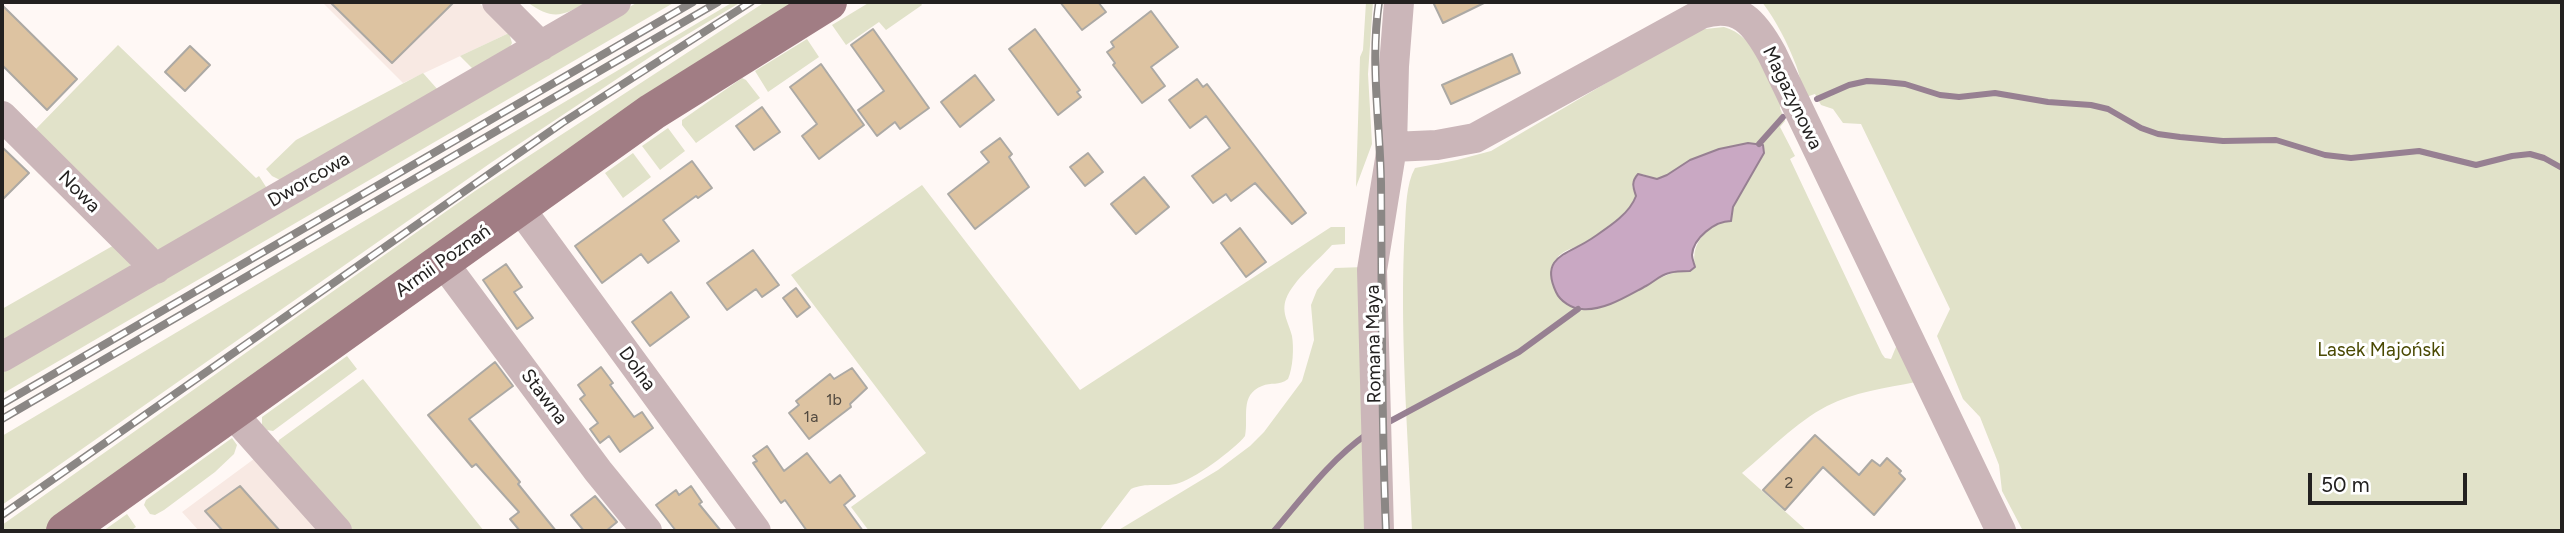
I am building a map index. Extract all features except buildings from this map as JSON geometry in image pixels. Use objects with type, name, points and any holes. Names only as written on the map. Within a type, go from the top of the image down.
[{"type":"main road","name":"Armii Poznań","points":[[65,531],[652,112],[828,2]]},
{"type":"street","points":[[497,2],[541,46]]},
{"type":"street","name":"Dworcowa","points":[[2,357],[617,2]]},
{"type":"street","name":"Romana Maya","points":[[1386,520],[1381,343],[1399,2]]},
{"type":"street","name":"Magazynowa","points":[[1392,153],[1451,144],[1490,132],[1701,14],[1714,9],[1738,13],[1758,31],[1772,54],[2001,531]]},
{"type":"street","name":"Nowa","points":[[2,116],[156,269]]},
{"type":"street","name":"Dolna","points":[[519,207],[756,531]]},
{"type":"street","name":"Stawna","points":[[442,261],[598,471],[647,531]]},
{"type":"street","points":[[231,412],[337,531]]},
{"type":"shaded area","points":[[322,2],[478,2],[509,33],[403,83]]},
{"type":"shaded area","points":[[1748,143],[1763,145],[1764,153],[1733,207],[1731,221],[1712,227],[1696,243],[1692,255],[1695,267],[1690,271],[1666,274],[1599,308],[1578,309],[1560,298],[1552,280],[1554,263],[1623,215],[1636,196],[1633,185],[1638,174],[1657,179],[1690,160],[1719,149]]},
{"type":"shaded area","points":[[258,456],[326,531],[199,531],[182,512]]},
{"type":"green space","points":[[527,2],[587,2],[571,11],[550,14]]},
{"type":"green space","points":[[638,2],[675,2],[2,394],[2,370]]},
{"type":"green space","points":[[733,2],[741,2],[653,55],[492,162],[2,505],[2,436]]},
{"type":"green space","points":[[765,2],[802,2],[627,113],[43,531],[2,531],[2,525],[475,191]]},
{"type":"green space","points":[[870,2],[920,2],[922,5],[886,30],[879,22],[846,45],[832,25]]},
{"type":"green space","points":[[1366,2],[1373,2],[1368,74],[1372,144],[1356,187],[1360,57],[1363,50]]},
{"type":"green space","name":"Lasek Majoński","points":[[1762,2],[2562,2],[2562,531],[2023,531],[2002,491],[1999,465],[1980,417],[1963,399],[1937,336],[1950,309],[1861,124],[1843,123],[1833,109],[1821,105],[1815,94],[1806,97],[1789,48]]},
{"type":"green space","points":[[1724,27],[1735,31],[1759,58],[1781,102],[1780,108],[1785,121],[1780,127],[1795,156],[1790,159],[1882,354],[1891,359],[1896,347],[1899,347],[1916,382],[1859,394],[1827,406],[1794,428],[1742,473],[1807,531],[1412,531],[1403,264],[1406,204],[1415,168],[1491,151],[1696,30]],"holes":[[[1748,143],[1764,153],[1733,207],[1733,215],[1710,229],[1699,241],[1694,257],[1695,267],[1657,280],[1597,309],[1557,295],[1552,272],[1557,258],[1599,235],[1614,223],[1633,203],[1636,196],[1632,186],[1642,174],[1657,179],[1730,146],[1739,147]]]},
{"type":"green space","points":[[509,33],[512,43],[510,47],[474,70],[460,56]]},
{"type":"green space","points":[[807,39],[819,57],[768,92],[755,71]]},
{"type":"green space","points":[[118,45],[256,178],[259,176],[268,190],[160,250],[153,248],[33,132]]},
{"type":"green space","points":[[423,73],[439,91],[284,182],[272,176],[266,169],[296,140]]},
{"type":"green space","points":[[742,78],[760,98],[696,143],[682,125],[682,120]]},
{"type":"green space","points":[[668,128],[685,151],[660,170],[642,146]]},
{"type":"green space","points":[[633,153],[651,177],[623,198],[605,173]]},
{"type":"green space","points":[[922,185],[1080,390],[1331,227],[1345,227],[1345,244],[1332,245],[1300,277],[1286,299],[1285,313],[1293,346],[1288,379],[1265,385],[1250,395],[1246,408],[1245,436],[1202,471],[1176,484],[1131,489],[1099,531],[869,531],[851,507],[926,453],[791,275]]},
{"type":"green space","points":[[116,244],[130,263],[130,269],[2,346],[2,309]]},
{"type":"green space","points":[[1365,267],[1368,531],[1117,531],[1218,470],[1264,432],[1302,381],[1314,340],[1311,305],[1317,290],[1335,268]]},
{"type":"green space","points":[[347,356],[357,369],[273,431],[262,425],[262,417]]},
{"type":"green space","points":[[363,379],[484,531],[346,531],[276,451],[279,440]]},
{"type":"green space","points":[[232,438],[237,445],[234,454],[215,472],[164,510],[155,515],[150,514],[144,505],[146,500]]},
{"type":"green space","points":[[127,514],[136,527],[130,531],[103,531]]},
{"type":"waterway","points":[[1817,99],[1849,85],[1867,81],[1885,82],[1905,84],[1940,95],[1959,97],[1995,93],[2048,102],[2091,105],[2108,109],[2141,128],[2180,137],[2223,141],[2276,140],[2325,155],[2351,158],[2419,151],[2476,165],[2530,154],[2562,168]]},
{"type":"waterway","points":[[1759,144],[1783,117]]},
{"type":"waterway","points":[[1385,424],[1519,352],[1578,309]]},
{"type":"waterway","points":[[1274,531],[1329,467],[1367,434]]},
{"type":"railway","points":[[2,404],[693,2]]},
{"type":"railway","points":[[2,419],[718,2]]},
{"type":"railway","points":[[2,515],[562,123],[751,2]]},
{"type":"railway","points":[[1379,2],[1375,70],[1381,183],[1382,400],[1386,531]]}]
